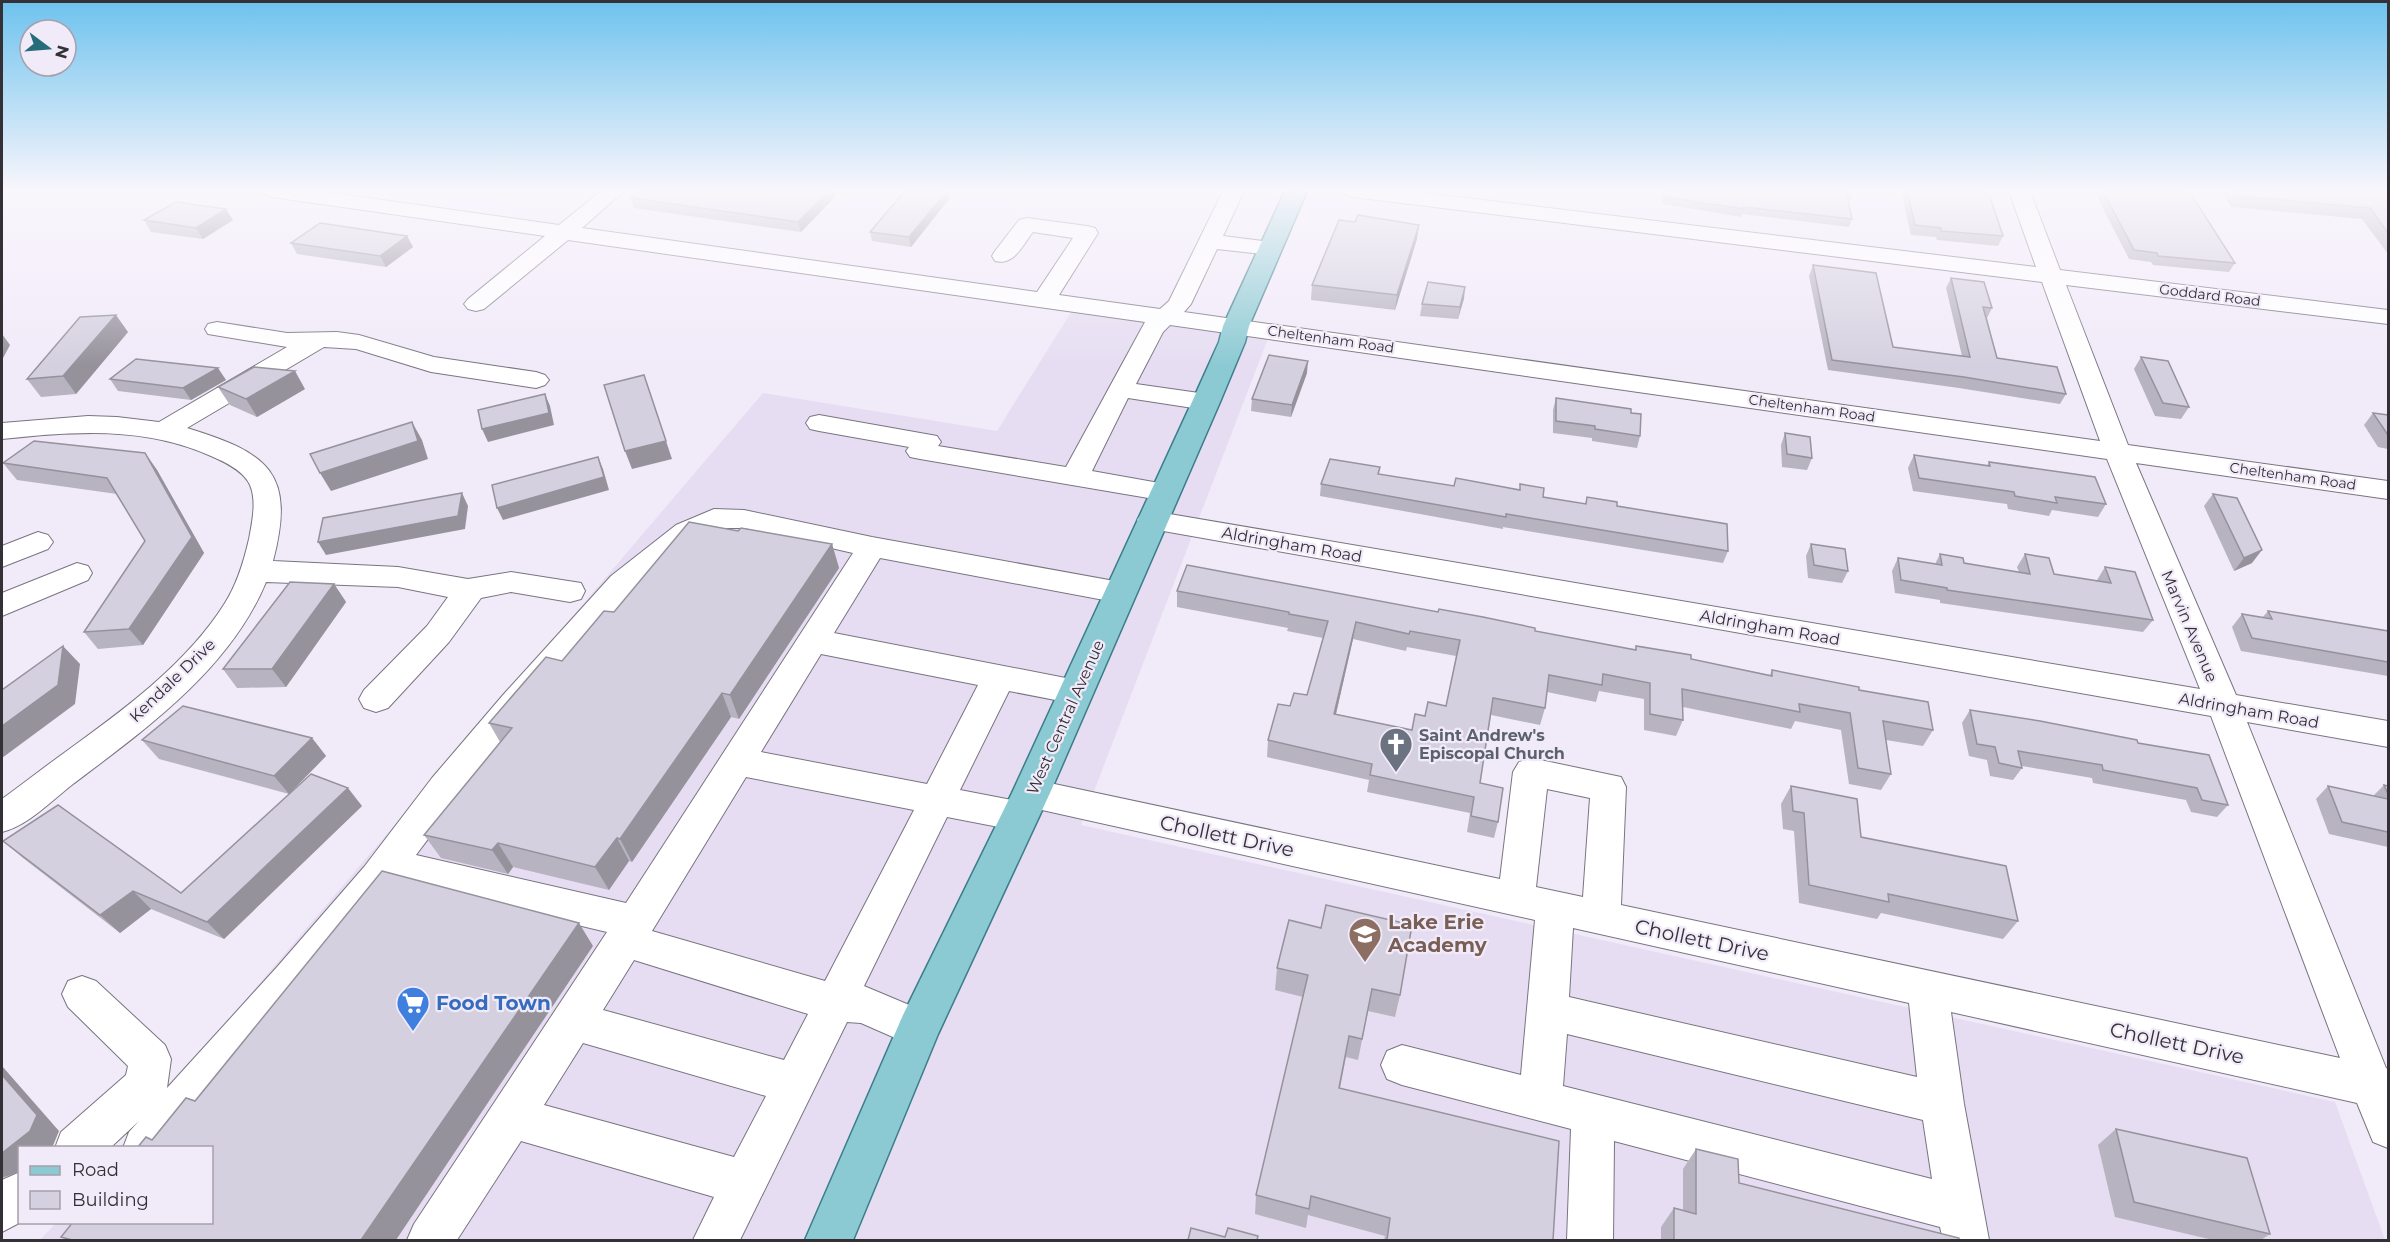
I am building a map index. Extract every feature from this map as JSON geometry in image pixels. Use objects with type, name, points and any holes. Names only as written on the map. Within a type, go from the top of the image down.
[{"type":"main road","name":"West Central Avenue","points":[[829,1240],[918,1029],[1025,805],[1206,402],[1232,342],[1236,326],[1271,249]]},
{"type":"street","points":[[476,304],[543,249]]},
{"type":"street","name":"Cheltenham Road","points":[[686,249],[2388,490]]},
{"type":"street","points":[[1003,256],[1008,249]]},
{"type":"street","points":[[1044,299],[1077,249]]},
{"type":"street","points":[[1075,477],[1153,328],[1179,304],[1206,249]]},
{"type":"street","name":"Goddard Road","points":[[1829,249],[2388,317]]},
{"type":"street","name":"Marvin Avenue","points":[[2041,249],[2118,451],[2381,1088],[2388,1127]]},
{"type":"street","points":[[216,329],[287,340],[319,339],[359,342],[431,364],[536,380]]},
{"type":"street","points":[[165,430],[319,339]]},
{"type":"street","points":[[1120,389],[1206,402]]},
{"type":"street","name":"Kendale Drive","points":[[2,431],[108,423],[165,430],[240,458],[256,472],[266,489],[267,520],[262,552],[255,571],[237,609],[216,638],[188,669],[145,710],[2,817]]},
{"type":"street","name":"Aldringham Road","points":[[819,423],[927,442],[920,451],[1075,477],[1159,506],[2224,706],[2388,734]]},
{"type":"street","points":[[147,1146],[188,1095],[291,980],[387,864],[445,788],[570,640],[622,583],[686,532],[714,518],[736,518],[872,547],[1120,592]]},
{"type":"street","points":[[2,557],[38,542]]},
{"type":"street","points":[[430,1240],[512,1117],[872,547]]},
{"type":"street","points":[[255,571],[398,577],[427,581],[456,589],[471,589],[511,582],[570,591]]},
{"type":"street","points":[[2,605],[77,573]]},
{"type":"street","points":[[376,699],[438,634],[471,589]]},
{"type":"street","points":[[813,641],[1076,692]]},
{"type":"street","points":[[716,1240],[999,677]]},
{"type":"street","name":"Chollett Drive","points":[[735,761],[937,800],[1025,805],[1516,899],[2381,1088]]},
{"type":"street","points":[[1516,899],[1531,772],[1608,787],[1601,918]]},
{"type":"street","points":[[387,864],[629,931],[834,1003],[864,1005],[918,1029]]},
{"type":"street","points":[[1541,1099],[1555,908]]},
{"type":"street","points":[[1402,1065],[1593,1113],[1963,1225],[1941,1104],[1928,989]]},
{"type":"street","points":[[79,1146],[146,1086],[150,1059],[82,994]]},
{"type":"street","points":[[1549,1011],[1941,1104]]},
{"type":"street","points":[[573,1021],[795,1084]]},
{"type":"street","points":[[1590,1240],[1593,1113]]},
{"type":"street","points":[[512,1117],[745,1183]]},
{"type":"street","points":[[2,1209],[18,1196]]},
{"type":"shaded area","points":[[1073,309],[1269,336],[1081,825],[2335,1102],[2385,1240],[40,1240],[55,1224],[213,1224],[213,1146],[121,1146],[763,393],[997,431]]},
{"type":"building","points":[[332,249],[390,249],[380,256]]},
{"type":"building","points":[[1327,249],[1411,249],[1397,295],[1312,285]]},
{"type":"building","points":[[2226,249],[2235,263],[2158,256],[2157,253],[2134,250]]},
{"type":"building","points":[[1813,265],[1876,273],[1893,347],[1970,357],[1951,278],[1984,282],[1992,308],[1983,307],[1997,358],[2057,367],[2066,394],[1964,377],[1832,360]]},
{"type":"building","points":[[1428,282],[1465,287],[1460,307],[1422,304]]},
{"type":"building","points":[[116,315],[63,376],[27,379],[80,317]]},
{"type":"building","points":[[1269,355],[1308,361],[1292,405],[1252,399]]},
{"type":"building","points":[[2141,357],[2168,361],[2189,407],[2163,403]]},
{"type":"building","points":[[136,359],[218,368],[183,388],[110,379]]},
{"type":"building","points":[[254,367],[295,371],[246,399],[218,387]]},
{"type":"building","points":[[644,375],[666,441],[625,451],[604,385]]},
{"type":"building","points":[[545,394],[549,413],[482,429],[478,410]]},
{"type":"building","points":[[1556,398],[1631,409],[1631,413],[1641,414],[1640,436],[1595,429],[1595,426],[1556,421]]},
{"type":"building","points":[[2373,413],[2388,415],[2388,435]]},
{"type":"building","points":[[412,422],[418,441],[320,473],[310,454]]},
{"type":"building","points":[[1785,433],[1810,437],[1812,458],[1787,454]]},
{"type":"building","points":[[34,441],[145,453],[192,537],[129,629],[84,632],[145,541],[107,478],[3,463]]},
{"type":"building","points":[[1914,455],[1990,466],[1989,462],[2095,477],[2106,504],[2055,497],[2057,503],[2015,496],[2014,492],[1919,478]]},
{"type":"building","points":[[598,457],[604,477],[497,508],[492,485]]},
{"type":"building","points":[[1330,459],[1380,467],[1378,474],[1454,486],[1456,478],[1520,490],[1520,484],[1544,488],[1543,497],[1586,504],[1587,497],[1617,502],[1617,506],[1727,524],[1728,551],[1506,514],[1506,517],[1321,484]]},
{"type":"building","points":[[462,493],[458,516],[318,542],[323,518]]},
{"type":"building","points":[[2213,494],[2237,498],[2262,550],[2244,558]]},
{"type":"building","points":[[689,522],[738,531],[741,528],[832,544],[730,695],[722,693],[620,839],[617,838],[595,867],[498,843],[492,850],[424,835],[512,728],[489,723],[546,657],[562,661],[604,611],[614,612]]},
{"type":"building","points":[[1811,544],[1845,549],[1848,571],[1814,565]]},
{"type":"building","points":[[1940,554],[1963,558],[1964,563],[2030,574],[2025,554],[2049,558],[2054,574],[2111,583],[2105,567],[2135,572],[2153,620],[1947,590],[1947,588],[1901,580],[1898,558],[1942,565]]},
{"type":"building","points":[[1187,565],[1438,612],[1439,609],[1483,617],[1535,628],[1535,631],[1636,650],[1636,646],[1691,655],[1691,659],[1772,676],[1772,670],[1859,687],[1859,690],[1928,702],[1933,730],[1883,721],[1891,774],[1858,768],[1850,713],[1799,704],[1800,712],[1682,689],[1683,720],[1650,714],[1650,683],[1603,674],[1602,685],[1549,675],[1545,708],[1493,698],[1480,783],[1503,788],[1498,822],[1471,816],[1474,797],[1370,775],[1372,764],[1268,740],[1278,704],[1290,706],[1294,693],[1307,695],[1328,621],[1177,591]],"holes":[[[1356,622],[1409,634],[1410,631],[1460,640],[1446,706],[1428,702],[1425,716],[1415,714],[1412,730],[1334,714]]]},
{"type":"building","points":[[290,582],[334,584],[272,669],[223,669]]},
{"type":"building","points":[[2268,611],[2388,631],[2388,662],[2252,638],[2242,614],[2272,619]]},
{"type":"building","points":[[63,646],[58,685],[2,726],[2,690]]},
{"type":"building","points":[[183,706],[312,738],[274,776],[142,740]]},
{"type":"building","points":[[1970,710],[2040,721],[2137,740],[2138,743],[2209,755],[2228,805],[2202,800],[2197,788],[2103,770],[2102,765],[2018,751],[2022,768],[1999,763],[1995,747],[1977,744]]},
{"type":"building","points":[[311,774],[348,788],[207,922],[133,891],[100,915],[3,841],[58,805],[181,893]]},
{"type":"building","points":[[1791,786],[1857,799],[1861,837],[2006,866],[2018,921],[1888,894],[1889,902],[1809,885],[1804,813],[1793,811]]},
{"type":"building","points":[[2328,786],[2388,799],[2388,832],[2342,822]]},
{"type":"building","name":"Food Town","points":[[382,871],[579,923],[361,1240],[72,1240],[61,1237],[71,1224],[213,1224],[213,1146],[139,1146],[146,1137],[152,1140],[186,1098],[195,1101]]},
{"type":"building","points":[[1326,905],[1412,925],[1400,995],[1372,989],[1362,1039],[1349,1036],[1339,1088],[1559,1141],[1553,1240],[1387,1240],[1390,1218],[1311,1196],[1309,1209],[1256,1195],[1308,975],[1277,968],[1289,920],[1321,928]]},
{"type":"building","points":[[2,1075],[37,1115],[30,1131],[2,1153]]},
{"type":"building","points":[[2116,1129],[2247,1158],[2270,1234],[2134,1202]]},
{"type":"building","points":[[1696,1149],[1738,1159],[1739,1183],[1959,1238],[1959,1240],[1674,1240],[1674,1208],[1696,1214]]},
{"type":"building","points":[[1191,1228],[1225,1237],[1228,1228],[1258,1236],[1257,1240],[1188,1240]]},
{"type":"place","name":"Saint Andrew's Episcopal Church","points":[[1396,773]]},
{"type":"place","name":"Lake Erie Academy","points":[[1365,963]]},
{"type":"place","name":"Food Town","points":[[413,1032]]}]
